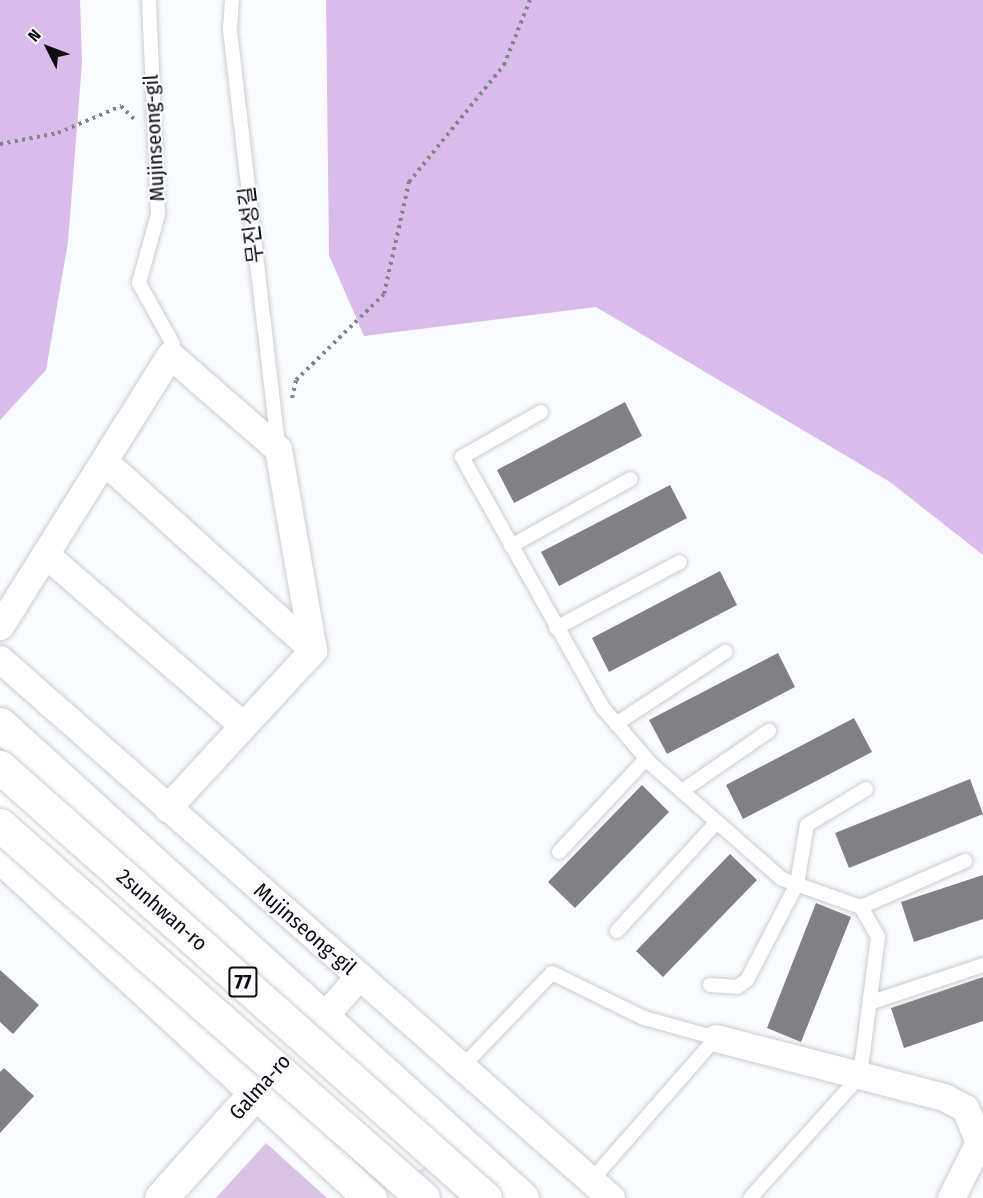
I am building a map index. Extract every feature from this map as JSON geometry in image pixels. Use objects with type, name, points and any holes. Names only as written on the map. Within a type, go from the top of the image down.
[{"type":"main road","points":[[0,724],[326,1015],[522,1198]]},
{"type":"main road","name":"2sunhwan-ro","points":[[0,767],[485,1198]]},
{"type":"main road","points":[[0,802],[462,1198]]},
{"type":"main road","name":"2sunhwan-ro","points":[[0,825],[423,1198]]},
{"type":"main road","points":[[4,859],[121,905]]},
{"type":"main road","points":[[4,859],[253,1095],[370,1198]]},
{"type":"main road","points":[[167,944],[181,965],[210,1055]]},
{"type":"main road","name":"Galma-ro","points":[[161,1198],[326,1015]]},
{"type":"street","points":[[0,626],[170,355],[278,449],[313,650]]},
{"type":"street","points":[[104,461],[313,650]]},
{"type":"street","points":[[45,554],[242,724]]},
{"type":"street","points":[[167,808],[242,724],[313,650]]},
{"type":"street","name":"Mujinseong-gil","points":[[0,659],[358,976],[464,1065],[601,1189]]},
{"type":"street","name":"Galma-ro","points":[[326,1015],[358,976]]},
{"type":"street","points":[[716,1038],[944,1097],[964,1108],[979,1142],[951,1198]]},
{"type":"lane","name":"Mujinseong-gil","points":[[149,0],[158,214],[139,283],[173,344],[170,355]]},
{"type":"lane","name":"무진성길","points":[[232,0],[230,30],[278,449]]},
{"type":"lane","points":[[541,412],[462,457],[556,628],[616,724],[646,759],[782,879],[861,907],[878,937],[872,1002],[860,1076],[750,1198]]},
{"type":"lane","points":[[511,546],[631,479]]},
{"type":"lane","points":[[556,628],[680,562]]},
{"type":"lane","points":[[616,724],[725,652]]},
{"type":"lane","points":[[682,791],[769,731]]},
{"type":"lane","points":[[559,852],[646,759]]},
{"type":"lane","points":[[710,985],[737,987],[747,980],[797,884],[807,825],[866,789]]},
{"type":"lane","points":[[617,931],[717,822]]},
{"type":"lane","points":[[861,907],[965,861]]},
{"type":"lane","points":[[872,1002],[983,965]]},
{"type":"lane","points":[[464,1065],[552,973],[644,1018],[716,1038],[601,1189]]},
{"type":"path","points":[[290,403],[296,380],[384,294],[409,182],[504,65],[530,0]]},
{"type":"path","points":[[0,144],[58,133],[121,106],[153,137]]},
{"type":"shaded area","points":[[0,0],[80,0],[82,62],[68,242],[46,370],[0,420]]},
{"type":"shaded area","points":[[326,0],[983,0],[983,555],[890,482],[596,307],[364,336],[329,255]]},
{"type":"shaded area","points":[[266,1143],[327,1198],[216,1198]]},
{"type":"building","points":[[625,402],[642,436],[514,503],[497,470]]},
{"type":"building","points":[[670,485],[687,518],[559,586],[541,552]]},
{"type":"building","points":[[720,571],[737,605],[609,672],[592,638]]},
{"type":"building","points":[[778,653],[795,687],[667,754],[649,720]]},
{"type":"building","points":[[854,718],[872,752],[743,819],[726,785]]},
{"type":"building","points":[[970,779],[983,814],[849,868],[835,833]]},
{"type":"building","points":[[642,785],[669,812],[575,908],[548,882]]},
{"type":"building","points":[[730,854],[757,880],[663,977],[636,951]]},
{"type":"building","points":[[983,875],[983,919],[914,942],[901,902]]},
{"type":"building","points":[[816,903],[851,917],[801,1042],[767,1028]]},
{"type":"building","points":[[0,970],[39,1005],[13,1034],[0,1022]]},
{"type":"building","points":[[983,977],[983,1021],[904,1048],[891,1008]]},
{"type":"building","points":[[4,1068],[34,1096],[0,1133],[0,1072]]}]
